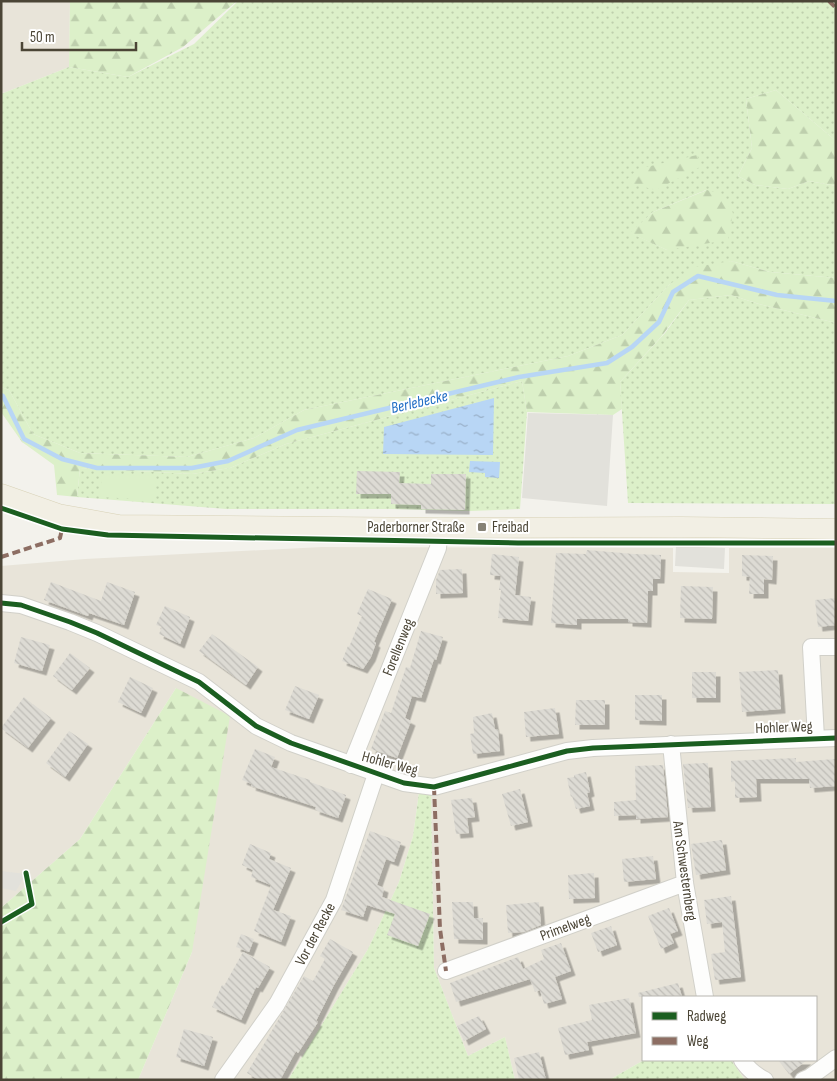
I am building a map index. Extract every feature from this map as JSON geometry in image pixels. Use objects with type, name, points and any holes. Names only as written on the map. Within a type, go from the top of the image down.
[{"type":"main road","name":"Paderborner Straße","points":[[1,494],[58,514],[119,525],[836,529]]},
{"type":"street","name":"Forellenweg","points":[[351,765],[438,548],[440,528]]},
{"type":"street","name":"Hohler Weg","points":[[1,603],[21,605],[70,622],[199,682],[256,726],[291,743],[404,783],[434,786],[567,751],[593,748],[836,738]]},
{"type":"street","name":"Hohler Weg","points":[[816,738],[811,647],[836,647]]},
{"type":"street","name":"Am Schwesternberg","points":[[671,744],[685,883],[705,996]]},
{"type":"street","name":"Vor der Recke","points":[[223,1080],[277,1004],[334,900],[376,774]]},
{"type":"street","name":"Primelweg","points":[[446,970],[685,883]]},
{"type":"street","points":[[803,1080],[836,1058]]},
{"type":"street","points":[[743,1061],[748,1068],[765,1080]]},
{"type":"shaded area","points":[[1,1],[70,1],[69,67],[1,94]]},
{"type":"shaded area","points":[[528,413],[613,415],[607,506],[522,498]]},
{"type":"shaded area","points":[[676,546],[725,548],[724,569],[675,566]]},
{"type":"shaded area","points":[[322,547],[673,548],[673,572],[729,573],[729,548],[836,548],[836,1080],[745,1080],[732,1061],[817,1061],[817,996],[642,996],[642,1061],[609,1080],[515,1080],[505,1037],[468,1056],[434,968],[431,793],[419,792],[413,836],[399,882],[368,949],[288,1080],[138,1080],[192,952],[176,688],[80,839],[1,908],[1,566],[85,559]]},
{"type":"shaded area","points":[[1,871],[26,874],[16,891],[1,888]]},
{"type":"green space","points":[[70,1],[237,1],[183,47],[128,77],[69,67]]},
{"type":"green space","points":[[238,1],[836,1],[836,141],[776,90],[746,99],[752,148],[738,176],[755,185],[788,189],[809,181],[836,186],[836,278],[770,272],[731,261],[670,284],[622,335],[568,356],[304,410],[254,438],[187,457],[80,453],[33,434],[9,390],[1,387],[1,94],[69,67],[128,77],[194,44]],"holes":[[[706,190],[667,250],[631,233],[653,212]]]},
{"type":"green space","points":[[776,90],[836,141],[836,186],[809,181],[788,189],[755,185],[738,176],[752,148],[746,99]]},
{"type":"green space","points":[[697,155],[702,166],[656,190],[624,182],[638,169]]},
{"type":"green space","points":[[707,190],[721,194],[733,213],[728,240],[667,250],[630,233],[653,212]]},
{"type":"green space","points":[[731,261],[770,272],[836,278],[836,323],[731,295],[689,300],[661,337],[620,382],[622,409],[613,415],[527,412],[522,381],[286,444],[230,468],[192,474],[80,468],[77,497],[57,495],[54,465],[22,442],[1,412],[1,387],[9,390],[33,434],[80,453],[187,457],[254,438],[304,410],[568,356],[622,335],[670,284],[695,267]]},
{"type":"green space","points":[[731,295],[836,323],[836,504],[628,503],[620,382],[665,333],[689,300]]},
{"type":"green space","points":[[522,381],[527,412],[520,509],[471,511],[226,509],[77,497],[80,468],[192,474],[230,468],[286,444]]},
{"type":"green space","points":[[102,474],[156,476],[155,500],[100,497]]},
{"type":"green space","points":[[176,688],[230,716],[192,952],[138,1080],[1,1080],[1,908],[80,839]]},
{"type":"green space","points":[[419,792],[431,793],[434,968],[468,1056],[505,1037],[515,1080],[288,1080],[368,949],[399,882],[413,836]]},
{"type":"green space","points":[[642,1061],[732,1061],[745,1080],[609,1080]]},
{"type":"water","points":[[494,398],[493,455],[383,454],[384,427]]},
{"type":"water","points":[[470,461],[500,462],[499,478],[485,477],[485,473],[469,472]]},
{"type":"building","points":[[357,471],[400,472],[399,483],[431,484],[431,474],[466,474],[465,510],[421,509],[421,505],[391,504],[391,494],[356,494]]},
{"type":"building","points":[[587,550],[661,555],[660,579],[653,579],[653,591],[648,591],[647,623],[628,622],[628,619],[577,619],[577,625],[551,623],[556,553],[586,554]]},
{"type":"building","points":[[492,554],[519,557],[515,595],[531,597],[528,621],[498,618],[501,576],[490,575]]},
{"type":"building","points":[[742,555],[773,556],[772,580],[764,579],[764,594],[749,594],[750,577],[742,576]]},
{"type":"building","points":[[462,569],[463,593],[436,594],[436,580],[440,570]]},
{"type":"building","points":[[51,582],[101,601],[107,582],[135,592],[124,625],[89,613],[88,616],[44,600]]},
{"type":"building","points":[[681,586],[713,587],[712,619],[680,618]]},
{"type":"building","points":[[368,589],[392,599],[374,642],[376,643],[371,657],[363,669],[342,661],[362,616],[357,614]]},
{"type":"building","points":[[836,598],[836,625],[818,627],[815,600]]},
{"type":"building","points":[[165,606],[190,617],[180,644],[159,634],[162,627],[156,625]]},
{"type":"building","points":[[421,631],[443,637],[421,698],[412,696],[405,718],[411,721],[397,758],[371,749],[385,711],[391,713],[406,667],[410,668]]},
{"type":"building","points":[[212,634],[258,667],[246,685],[199,651]]},
{"type":"building","points":[[21,637],[50,645],[42,671],[14,663]]},
{"type":"building","points":[[70,653],[90,668],[72,690],[53,676]]},
{"type":"building","points":[[778,670],[781,709],[742,712],[739,672]]},
{"type":"building","points":[[692,672],[716,672],[716,698],[692,698]]},
{"type":"building","points":[[130,677],[153,688],[141,713],[118,702]]},
{"type":"building","points":[[295,686],[319,695],[309,719],[285,710]]},
{"type":"building","points":[[635,695],[662,695],[662,721],[635,720]]},
{"type":"building","points":[[24,697],[32,704],[31,706],[33,704],[51,718],[28,748],[1,728]]},
{"type":"building","points":[[576,700],[605,700],[605,725],[575,725]]},
{"type":"building","points":[[555,708],[559,734],[526,737],[524,712]]},
{"type":"building","points":[[492,713],[495,729],[498,730],[500,751],[473,754],[470,734],[474,733],[473,717]]},
{"type":"building","points":[[69,731],[88,744],[65,777],[46,763]]},
{"type":"building","points":[[255,749],[275,757],[271,767],[346,795],[338,818],[315,810],[316,807],[251,786],[252,784],[242,780]]},
{"type":"building","points":[[796,758],[796,762],[835,759],[836,786],[810,788],[809,779],[756,779],[757,797],[735,798],[735,781],[731,782],[731,761]]},
{"type":"building","points":[[708,763],[711,807],[688,808],[683,764]]},
{"type":"building","points":[[663,765],[668,817],[636,819],[636,815],[614,816],[614,802],[636,800],[635,766]]},
{"type":"building","points":[[586,772],[590,792],[587,793],[590,806],[576,809],[567,778]]},
{"type":"building","points":[[520,789],[528,822],[511,826],[502,794]]},
{"type":"building","points":[[472,798],[475,817],[467,818],[469,833],[456,834],[451,800]]},
{"type":"building","points":[[370,831],[401,842],[394,862],[386,859],[377,885],[384,888],[382,897],[430,914],[418,946],[387,935],[395,914],[367,905],[363,917],[341,910]]},
{"type":"building","points":[[722,840],[726,870],[696,875],[691,844]]},
{"type":"building","points":[[250,844],[271,853],[269,859],[291,868],[273,910],[291,916],[281,942],[254,931],[271,885],[251,877],[253,870],[242,865]]},
{"type":"building","points":[[653,856],[656,879],[624,882],[622,859]]},
{"type":"building","points":[[594,873],[595,898],[569,899],[568,875]]},
{"type":"building","points":[[731,896],[741,977],[715,980],[711,954],[725,952],[722,922],[707,924],[704,900]]},
{"type":"building","points":[[452,902],[473,902],[474,918],[483,918],[483,940],[454,939]]},
{"type":"building","points":[[539,902],[541,925],[524,932],[508,933],[506,905]]},
{"type":"building","points":[[669,908],[678,931],[670,934],[674,943],[661,949],[648,916]]},
{"type":"building","points":[[611,926],[617,945],[598,952],[591,933]]},
{"type":"building","points":[[241,934],[254,939],[249,952],[236,947]]},
{"type":"building","points":[[330,939],[353,952],[316,1021],[318,1022],[298,1053],[296,1051],[280,1080],[259,1080],[247,1073],[304,976],[313,981],[325,959],[320,956]]},
{"type":"building","points":[[561,943],[571,971],[555,977],[562,999],[544,1004],[540,990],[535,992],[530,979],[456,1002],[450,983],[518,957],[523,969],[544,959],[541,950]]},
{"type":"building","points":[[243,952],[270,967],[258,988],[256,987],[241,1020],[212,1007],[222,985],[224,986]]},
{"type":"building","points":[[678,983],[682,996],[639,997],[638,993]]},
{"type":"building","points":[[629,998],[636,1033],[587,1042],[589,1050],[565,1055],[558,1028],[592,1020],[589,1005]]},
{"type":"building","points":[[479,1016],[486,1029],[464,1041],[457,1026]]},
{"type":"building","points":[[184,1029],[213,1037],[204,1066],[176,1057]]},
{"type":"building","points":[[539,1052],[546,1080],[519,1080],[514,1058]]},
{"type":"building","points":[[779,1061],[806,1061],[789,1074]]},
{"type":"waterway","name":"Berlebecke","points":[[1,395],[24,439],[62,459],[97,468],[192,468],[228,461],[297,430],[519,377],[607,363],[632,347],[659,322],[673,292],[698,276],[777,295],[836,301]]},
{"type":"marked path","points":[[829,1],[836,8]]},
{"type":"marked path","points":[[1,557],[60,538],[62,529]]},
{"type":"marked path","points":[[434,787],[440,929],[446,971]]},
{"type":"cycle path","points":[[1,508],[62,529],[108,535],[518,543],[836,543]]},
{"type":"cycle path","points":[[1,603],[21,605],[97,633],[199,682],[256,726],[291,743],[404,783],[434,787],[567,751],[593,748],[836,738]]},
{"type":"cycle path","points":[[1,922],[32,904],[26,873]]},
{"type":"place","name":"Freibad","points":[[482,527]]}]
